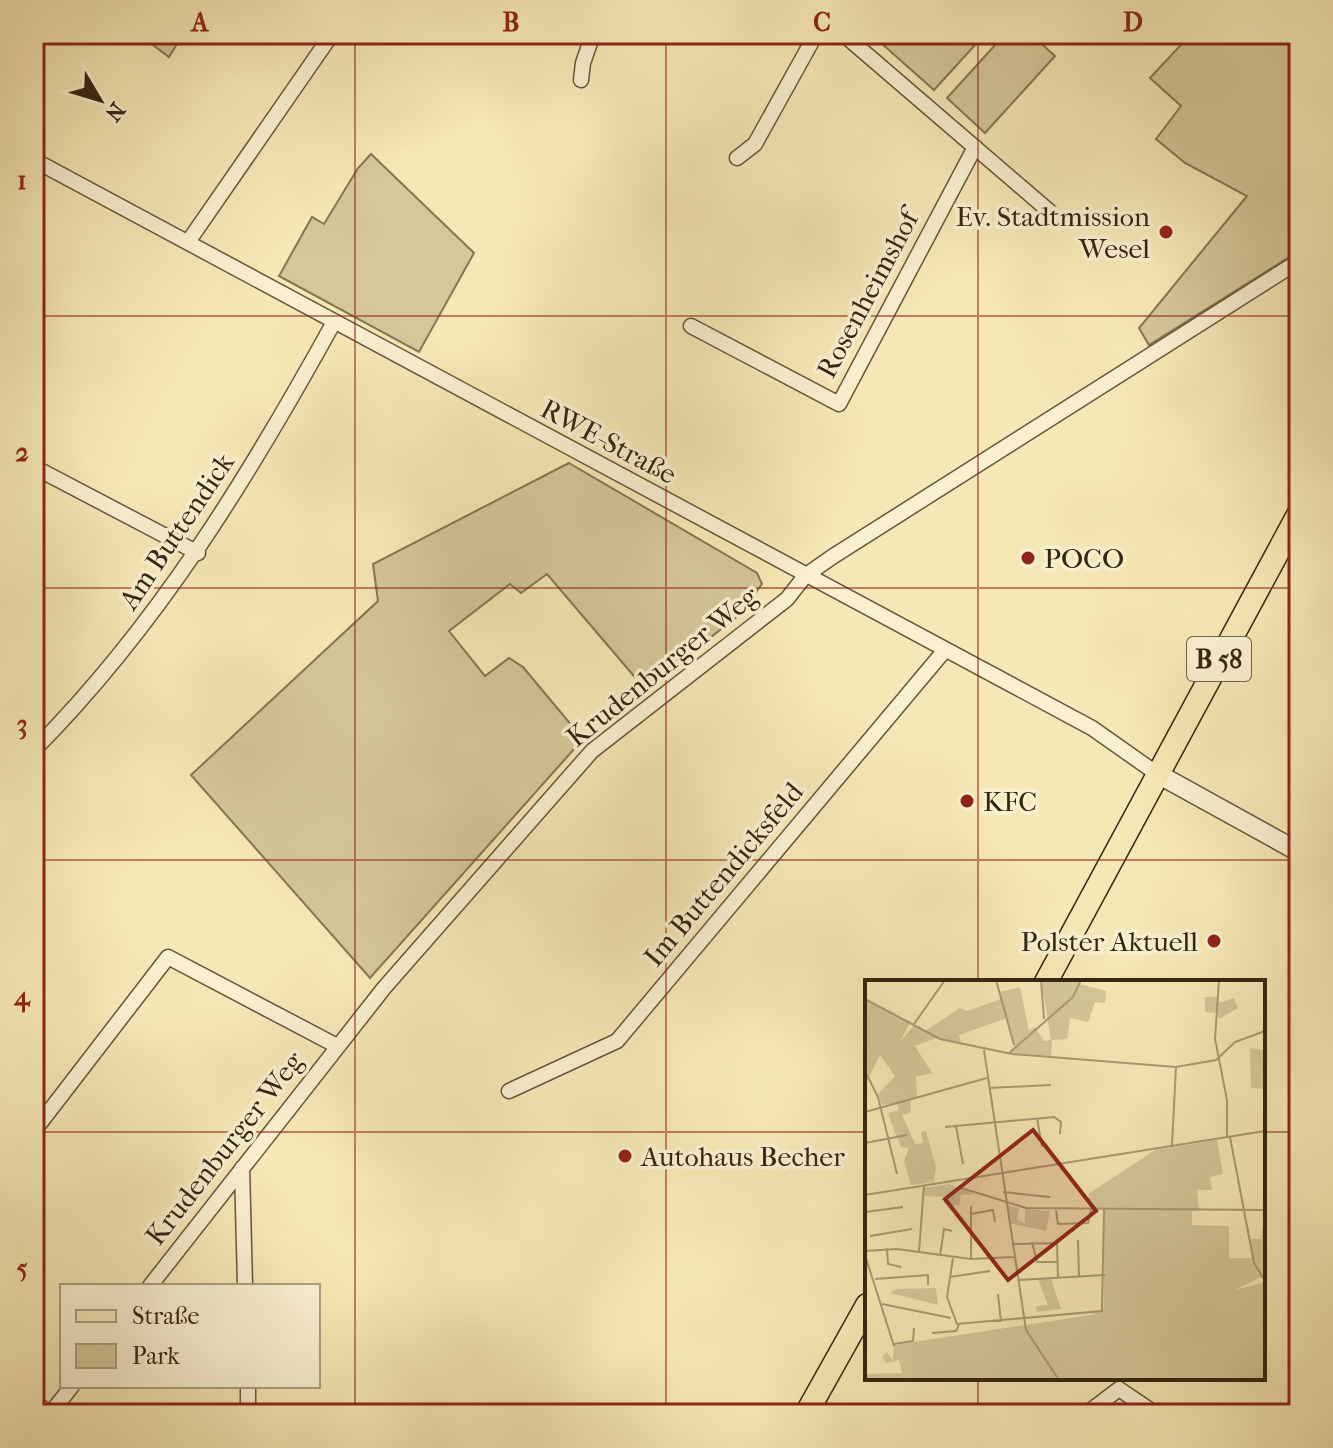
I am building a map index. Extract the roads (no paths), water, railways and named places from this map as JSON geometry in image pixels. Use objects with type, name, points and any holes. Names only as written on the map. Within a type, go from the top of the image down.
[{"type":"main road","name":"B 58","points":[[1047,980],[1156,773],[1299,513]]},
{"type":"main road","points":[[806,1414],[865,1309]]},
{"type":"street","points":[[188,242],[332,34]]},
{"type":"street","points":[[581,80],[593,34]]},
{"type":"street","points":[[737,158],[755,144],[816,34]]},
{"type":"street","points":[[843,34],[1049,211]]},
{"type":"street","name":"Rosenheimshof","points":[[691,326],[839,404],[975,147]]},
{"type":"street","name":"RWE-Straße","points":[[34,160],[1092,728],[1156,773]]},
{"type":"street","name":"Krudenburger Weg","points":[[152,1284],[384,988],[592,751],[787,599],[805,576],[1299,261]]},
{"type":"street","name":"Am Buttendick","points":[[34,750],[128,646],[198,553],[263,451],[334,322]]},
{"type":"street","points":[[34,467],[198,553]]},
{"type":"street","name":"Im Buttendicksfeld","points":[[509,1091],[617,1041],[945,650]]},
{"type":"street","points":[[1156,773],[1299,852]]},
{"type":"street","points":[[34,1131],[168,957],[337,1046]]},
{"type":"street","points":[[242,1168],[245,1284]]},
{"type":"street","points":[[34,1401],[50,1414],[70,1388]]},
{"type":"street","points":[[248,1388],[248,1414]]},
{"type":"street","points":[[1090,1411],[1119,1389],[1156,1414]]},
{"type":"place","name":"Ev. Stadtmission Wesel","points":[[1166,232]]},
{"type":"place","name":"POCO","points":[[1028,558]]},
{"type":"place","name":"KFC","points":[[967,801]]},
{"type":"place","name":"Polster Aktuell","points":[[1214,941]]},
{"type":"place","name":"Autohaus Becher","points":[[625,1156]]}]
